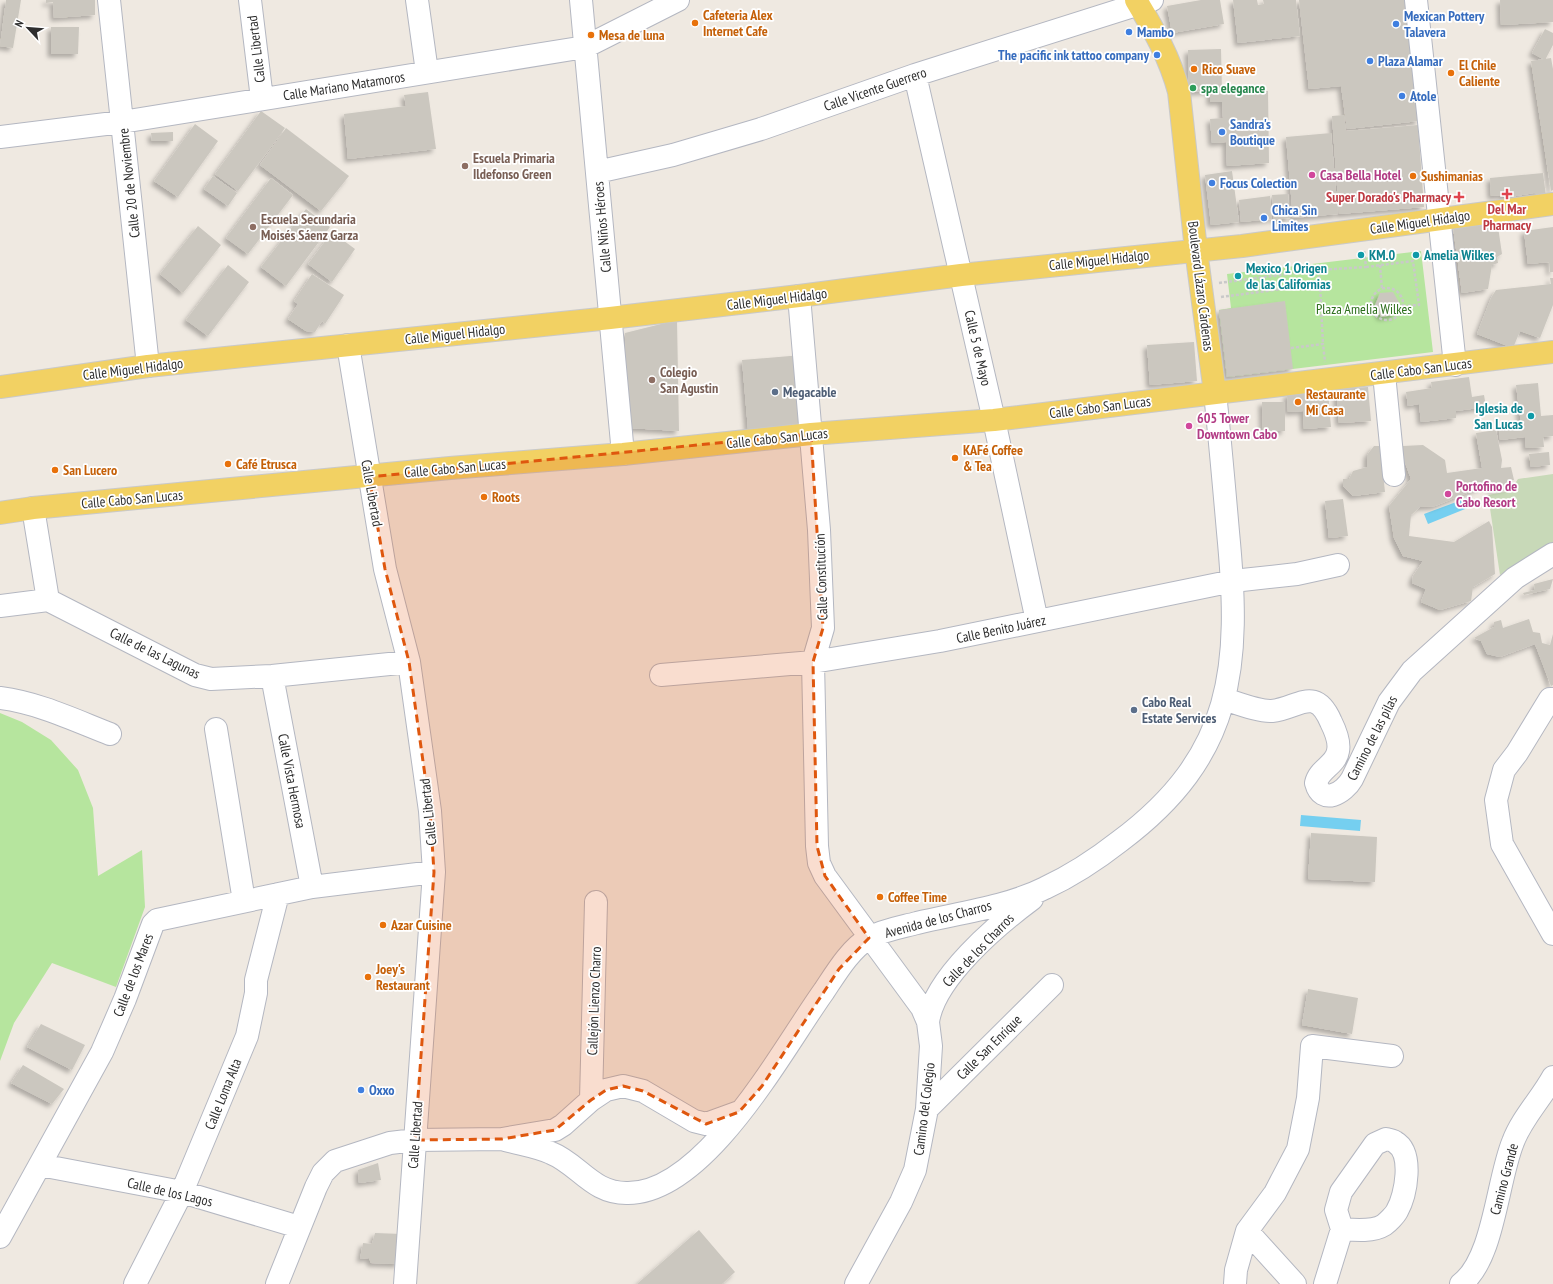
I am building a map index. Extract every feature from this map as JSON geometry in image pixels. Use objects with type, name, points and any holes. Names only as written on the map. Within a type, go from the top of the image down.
[{"type":"main road","name":"Boulevard Lázaro Cárdenas","points":[[1142,1],[1175,77],[1179,92],[1196,250],[1215,394]]},
{"type":"main road","name":"Calle Miguel Hidalgo","points":[[0,387],[148,366],[610,318],[961,275],[1284,241],[1553,204]]},
{"type":"main road","name":"Calle Cabo San Lucas","points":[[0,513],[33,508],[369,477],[458,467],[623,454],[811,434],[994,420],[1384,374],[1553,352]]},
{"type":"street","name":"Calle 20 de Noviembre","points":[[110,0],[148,366]]},
{"type":"street","name":"Calle Libertad","points":[[250,0],[262,99]]},
{"type":"street","points":[[417,0],[427,72]]},
{"type":"street","name":"Calle Niños Héroes","points":[[581,0],[623,454]]},
{"type":"street","name":"Calle Mariano Matamoros","points":[[0,137],[122,122],[585,47],[678,0]]},
{"type":"street","points":[[1416,0],[1438,219],[1455,365]]},
{"type":"street","name":"Calle Vicente Guerrero","points":[[597,172],[673,155],[761,129],[915,75],[1142,1]]},
{"type":"street","name":"Calle 5 de Mayo","points":[[915,75],[994,420],[1037,621]]},
{"type":"street","name":"Calle Constitución","points":[[799,296],[819,530],[823,628],[812,662],[817,846],[819,863],[825,876],[869,938]]},
{"type":"street","name":"Calle Libertad","points":[[348,345],[385,569],[409,662],[430,811],[434,872],[405,1284]]},
{"type":"street","points":[[1384,374],[1394,475]]},
{"type":"street","name":"Boulevard Lázaro Cárdenas","points":[[1215,394],[1233,581]]},
{"type":"street","points":[[0,606],[48,600],[33,508]]},
{"type":"street","name":"Camino de las pilas","points":[[1224,699],[1269,711],[1302,701],[1321,705],[1326,710],[1335,730],[1339,748],[1335,759],[1322,771],[1316,783],[1320,791],[1325,794],[1339,794],[1344,791],[1352,779],[1389,702],[1412,671],[1515,578],[1553,554]]},
{"type":"street","name":"Calle Benito Juárez","points":[[661,674],[812,662],[940,641],[1233,581],[1297,574],[1338,564]]},
{"type":"street","name":"Avenida de los Charros","points":[[502,1140],[550,1152],[593,1183],[605,1189],[627,1194],[651,1189],[662,1184],[686,1168],[718,1139],[762,1086],[839,969],[855,950],[869,938],[899,928],[1017,899],[1043,890],[1119,842],[1156,811],[1177,790],[1203,752],[1213,731],[1224,699],[1233,644],[1233,581]]},
{"type":"street","name":"Calle de las Lagunas","points":[[48,600],[195,675],[211,678],[272,676],[409,662]]},
{"type":"street","name":"Calle Vista Hermosa","points":[[272,676],[312,887]]},
{"type":"street","points":[[0,698],[18,700],[41,707],[110,734]]},
{"type":"street","points":[[1553,699],[1550,699],[1517,753],[1504,770],[1496,800],[1502,844],[1553,934]]},
{"type":"street","points":[[216,729],[244,901]]},
{"type":"street","name":"Calle de los Mares","points":[[0,1237],[102,1052],[125,999],[153,924],[157,920],[312,887],[434,872]]},
{"type":"street","name":"Calle de los Charros","points":[[928,1022],[936,996],[950,974],[1012,913],[1043,890]]},
{"type":"street","name":"Calle Loma Alta","points":[[135,1284],[182,1192],[247,1036],[256,993],[256,980],[278,894]]},
{"type":"street","name":"Callejón Lienzo Charro","points":[[591,1100],[596,902]]},
{"type":"street","name":"Camino del Colegio","points":[[856,1284],[909,1187],[920,1154],[927,1109],[931,1053],[928,1022],[922,1008],[869,938]]},
{"type":"street","name":"Calle San Enrique","points":[[927,1109],[1052,986]]},
{"type":"street","points":[[1235,1284],[1236,1270],[1247,1232],[1275,1193],[1298,1149],[1308,1098],[1312,1046],[1392,1056]]},
{"type":"street","name":"Camino Grande","points":[[1461,1284],[1466,1280],[1480,1260],[1494,1216],[1504,1168],[1513,1141],[1525,1119],[1542,1097],[1553,1077]]},
{"type":"street","points":[[591,1100],[606,1090],[623,1086],[643,1090],[694,1121],[706,1124],[739,1112]]},
{"type":"street","name":"Avenida de los Charros","points":[[277,1284],[299,1227],[323,1173],[336,1161],[390,1143],[415,1140],[502,1140],[555,1130],[563,1125],[591,1100]]},
{"type":"street","name":"Calle de los Lagos","points":[[40,1165],[182,1192],[299,1227]]},
{"type":"street","points":[[1325,1284],[1342,1229]]},
{"type":"street","points":[[1247,1232],[1295,1284]]},
{"type":"path","points":[[1364,250],[1366,266]]},
{"type":"path","points":[[1212,284],[1318,270],[1413,261],[1419,305],[1402,306]]},
{"type":"path","points":[[1380,265],[1382,289]]},
{"type":"path","points":[[1318,270],[1326,368]]},
{"type":"path","points":[[1214,298],[1320,284]]},
{"type":"path","points":[[1382,289],[1392,290],[1400,296],[1402,306],[1398,315],[1389,320],[1379,318],[1372,308],[1371,300],[1374,295],[1382,289]]},
{"type":"path","points":[[1321,311],[1372,308]]},
{"type":"path","points":[[1291,348],[1323,344]]},
{"type":"highlighted area","points":[[811,434],[823,628],[813,662],[817,846],[825,876],[869,938],[839,969],[762,1086],[739,1112],[706,1124],[643,1091],[623,1086],[606,1090],[591,1100],[555,1130],[502,1139],[415,1140],[434,872],[430,811],[409,662],[385,569],[369,477]]},
{"type":"green space","name":"Plaza Amelia Wilkes","points":[[1421,251],[1433,352],[1227,377],[1219,310],[1231,308],[1227,274]]},
{"type":"green space","points":[[1553,474],[1553,542],[1500,575],[1488,495],[1510,491],[1518,479]]},
{"type":"green space","points":[[0,713],[22,722],[51,740],[78,770],[93,808],[98,876],[142,850],[145,907],[116,987],[52,963],[14,1023],[0,1061]]},
{"type":"water","points":[[1467,498],[1470,507],[1428,524],[1424,514]]},
{"type":"water","points":[[1301,815],[1361,820],[1360,831],[1300,826]]},
{"type":"building","points":[[6,0],[21,0],[13,48],[0,46]]},
{"type":"building","points":[[46,0],[95,0],[95,15],[54,18],[53,2],[46,3]]},
{"type":"building","points":[[1201,0],[1220,0],[1224,24],[1172,33],[1167,6]]},
{"type":"building","points":[[1233,0],[1257,0],[1258,5],[1264,4],[1263,0],[1296,0],[1300,36],[1238,43]]},
{"type":"building","points":[[1299,0],[1407,0],[1419,121],[1347,129],[1341,86],[1309,89]]},
{"type":"building","points":[[1500,0],[1553,0],[1553,22],[1501,25]]},
{"type":"building","points":[[51,27],[79,27],[78,54],[51,54]]},
{"type":"building","points":[[1545,29],[1553,33],[1553,45],[1545,60],[1532,53]]},
{"type":"building","points":[[1221,49],[1222,92],[1268,91],[1269,163],[1227,166],[1226,142],[1212,143],[1210,119],[1223,118],[1222,102],[1210,102],[1210,91],[1189,92],[1188,50]]},
{"type":"building","points":[[1551,58],[1553,69],[1553,190],[1551,191],[1531,61]]},
{"type":"building","points":[[428,92],[436,149],[348,159],[344,114],[406,106],[404,95]]},
{"type":"building","points":[[261,111],[285,128],[238,191],[215,174]]},
{"type":"building","points":[[1344,115],[1346,131],[1418,125],[1424,207],[1339,214],[1332,116]]},
{"type":"building","points":[[195,124],[218,141],[178,197],[154,181]]},
{"type":"building","points":[[286,128],[349,176],[321,211],[260,165]]},
{"type":"building","points":[[173,132],[173,141],[152,141],[151,133]]},
{"type":"building","name":"Casa Bella Hotel","points":[[1331,133],[1338,214],[1293,218],[1286,137]]},
{"type":"building","points":[[1232,171],[1239,222],[1211,225],[1205,175]]},
{"type":"building","points":[[1543,173],[1546,196],[1534,193],[1505,198],[1503,196],[1504,195],[1491,196],[1490,178]]},
{"type":"building","points":[[213,176],[237,193],[228,206],[204,189]]},
{"type":"building","points":[[271,178],[293,195],[248,254],[226,238]]},
{"type":"building","points":[[1288,194],[1290,218],[1274,220],[1272,195]]},
{"type":"building","points":[[1270,196],[1272,219],[1241,222],[1239,200]]},
{"type":"building","points":[[306,209],[330,227],[286,286],[261,267]]},
{"type":"building","points":[[1497,220],[1502,254],[1497,257],[1498,263],[1492,265],[1488,289],[1462,293],[1453,227]]},
{"type":"building","points":[[198,226],[221,245],[183,293],[160,274]]},
{"type":"building","points":[[1553,227],[1553,272],[1550,272],[1549,262],[1528,264],[1524,231]]},
{"type":"building","points":[[332,232],[355,249],[332,282],[308,264]]},
{"type":"building","points":[[228,265],[249,282],[208,336],[186,320]]},
{"type":"building","points":[[312,274],[344,295],[325,324],[322,321],[315,332],[306,331],[288,319],[298,304],[294,301]]},
{"type":"building","points":[[1550,278],[1553,278],[1553,305],[1540,338],[1520,331],[1513,348],[1477,334],[1491,298],[1496,290],[1551,284]]},
{"type":"building","points":[[1393,292],[1400,304],[1394,315],[1381,317],[1375,305],[1380,293]]},
{"type":"building","points":[[1285,301],[1293,369],[1227,377],[1219,310]]},
{"type":"building","name":"Colegio San Agustin","points":[[677,320],[679,431],[628,428],[625,333]]},
{"type":"building","points":[[1194,342],[1197,381],[1150,385],[1147,345]]},
{"type":"building","name":"Megacable","points":[[802,355],[808,423],[748,429],[742,360]]},
{"type":"building","points":[[1469,377],[1472,397],[1484,395],[1486,407],[1456,411],[1456,418],[1421,422],[1419,404],[1408,406],[1406,392],[1432,388],[1431,382]]},
{"type":"building","name":"Iglesia de San Lucas","points":[[1538,383],[1541,416],[1553,415],[1553,436],[1543,437],[1544,447],[1526,448],[1525,437],[1500,440],[1499,426],[1521,424],[1516,385]]},
{"type":"building","points":[[1368,387],[1371,421],[1339,423],[1336,389]]},
{"type":"building","points":[[1328,390],[1331,427],[1304,429],[1303,411],[1288,412],[1287,394]]},
{"type":"building","points":[[1262,402],[1285,402],[1285,431],[1263,431]]},
{"type":"building","points":[[1496,430],[1502,460],[1501,468],[1511,467],[1514,480],[1507,481],[1508,487],[1491,490],[1490,484],[1485,485],[1476,433]]},
{"type":"building","points":[[1423,445],[1445,460],[1447,473],[1482,468],[1484,486],[1435,506],[1420,507],[1411,515],[1409,536],[1454,542],[1489,521],[1492,527],[1495,574],[1473,587],[1471,601],[1440,610],[1421,602],[1426,589],[1412,583],[1413,576],[1423,561],[1403,556],[1394,538],[1389,506],[1411,479],[1400,449],[1403,446]]},
{"type":"building","points":[[1374,446],[1380,446],[1385,492],[1353,496],[1343,486],[1343,479],[1349,479],[1353,471],[1367,467],[1367,455]]},
{"type":"building","points":[[1549,452],[1550,465],[1531,467],[1529,454]]},
{"type":"building","points":[[1343,499],[1348,536],[1329,538],[1325,501]]},
{"type":"building","points":[[1553,579],[1550,589],[1524,595],[1523,593],[1535,590],[1534,584]]},
{"type":"building","points":[[1529,619],[1533,632],[1540,633],[1542,643],[1550,645],[1553,634],[1553,685],[1551,686],[1535,644],[1500,657],[1487,654],[1481,641],[1474,638],[1494,627],[1494,622],[1501,620],[1503,628]]},
{"type":"building","points":[[1311,833],[1377,837],[1375,882],[1308,879]]},
{"type":"building","points":[[1308,989],[1358,998],[1352,1034],[1302,1025]]},
{"type":"building","points":[[41,1024],[85,1045],[72,1070],[27,1047]]},
{"type":"building","points":[[23,1065],[64,1089],[52,1104],[11,1083]]},
{"type":"building","points":[[378,1163],[381,1180],[359,1183],[358,1170]]},
{"type":"building","points":[[699,1230],[735,1272],[722,1284],[637,1284]]},
{"type":"building","points":[[375,1233],[402,1234],[399,1264],[371,1263],[369,1258],[360,1259],[363,1243],[372,1244]]},
{"type":"place","name":"Cafeteria Alex Internet Cafe","points":[[695,23]]},
{"type":"place","name":"Mexican Pottery Talavera","points":[[1396,24]]},
{"type":"place","name":"Mambo","points":[[1129,32]]},
{"type":"place","name":"Mesa de luna","points":[[591,35]]},
{"type":"place","name":"The pacific ink tattoo company","points":[[1157,55]]},
{"type":"place","name":"Plaza Alamar","points":[[1370,61]]},
{"type":"place","name":"Rico Suave","points":[[1194,69]]},
{"type":"place","name":"El Chile Caliente","points":[[1451,73]]},
{"type":"place","name":"spa elegance","points":[[1193,88]]},
{"type":"place","name":"Atole","points":[[1402,96]]},
{"type":"place","name":"Sandra's Boutique","points":[[1222,132]]},
{"type":"place","name":"Escuela Primaria Ildefonso Green","points":[[465,166]]},
{"type":"place","name":"Casa Bella Hotel","points":[[1312,175]]},
{"type":"place","name":"Sushimanias","points":[[1413,176]]},
{"type":"place","name":"Focus Colection","points":[[1212,183]]},
{"type":"place","name":"Del Mar Pharmacy","points":[[1507,194]]},
{"type":"place","name":"Super Dorado's Pharmacy","points":[[1459,197]]},
{"type":"place","name":"Chica Sin Limites","points":[[1264,218]]},
{"type":"place","name":"Escuela Secundaria Moisés Sáenz Garza","points":[[253,227]]},
{"type":"place","name":"KM.0","points":[[1361,255]]},
{"type":"place","name":"Amelia Wilkes","points":[[1416,255]]},
{"type":"place","name":"Mexico 1 Origen de las Californias","points":[[1238,276]]},
{"type":"place","name":"Colegio San Agustin","points":[[652,380]]},
{"type":"place","name":"Megacable","points":[[775,392]]},
{"type":"place","name":"Restaurante Mi Casa","points":[[1298,402]]},
{"type":"place","name":"Iglesia de San Lucas","points":[[1531,416]]},
{"type":"place","name":"605 Tower Downtown Cabo","points":[[1189,426]]},
{"type":"place","name":"KAFé Coffee & Tea","points":[[955,458]]},
{"type":"place","name":"Café Etrusca","points":[[228,464]]},
{"type":"place","name":"San Lucero","points":[[55,470]]},
{"type":"place","name":"Portofino de Cabo Resort","points":[[1448,494]]},
{"type":"place","name":"Roots","points":[[484,497]]},
{"type":"place","name":"Cabo Real Estate Services","points":[[1134,710]]},
{"type":"place","name":"Coffee Time","points":[[880,897]]},
{"type":"place","name":"Azar Cuisine","points":[[383,925]]},
{"type":"place","name":"Joey's Restaurant","points":[[368,977]]},
{"type":"place","name":"Oxxo","points":[[361,1090]]}]
